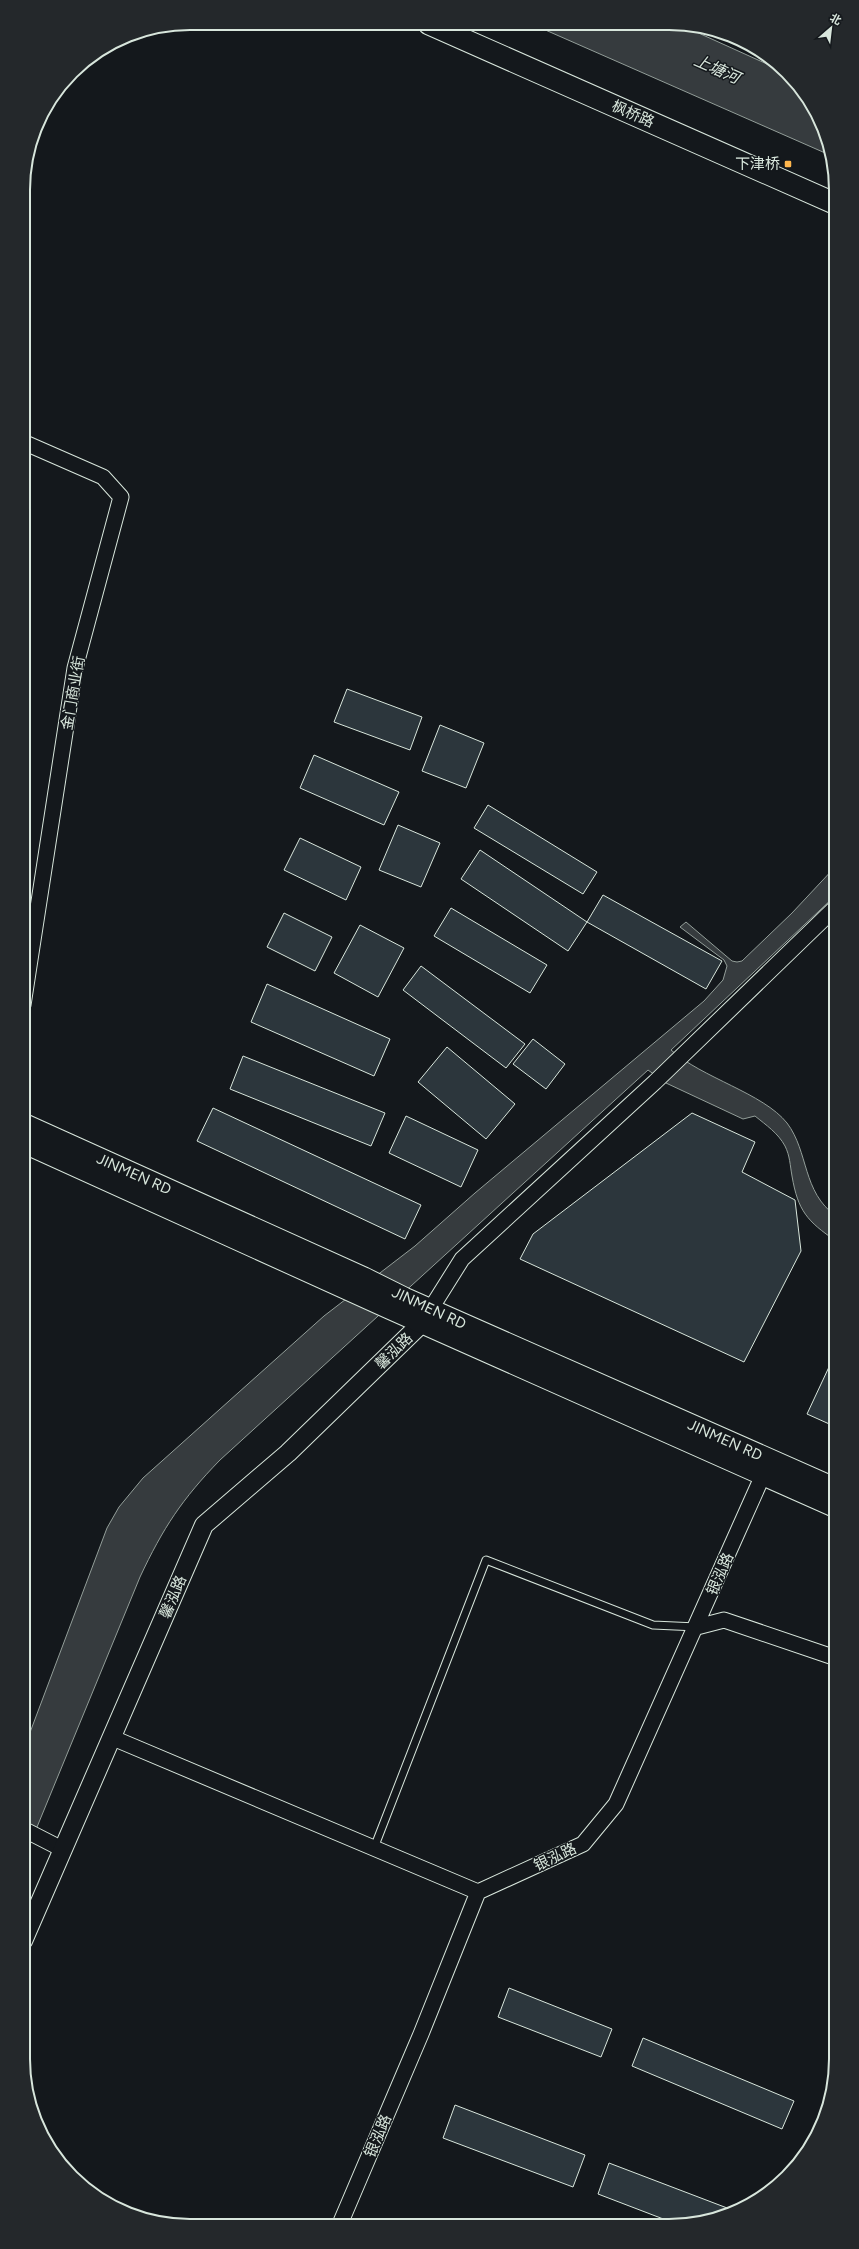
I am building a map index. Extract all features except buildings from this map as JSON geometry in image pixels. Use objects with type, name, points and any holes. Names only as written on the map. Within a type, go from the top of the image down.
[{"type":"main road","name":"枫桥路","points":[[443,30],[829,201]]},
{"type":"main road","name":"JINMEN RD","points":[[30,1127],[396,1303],[829,1486]]},
{"type":"main road","name":"JINMEN RD","points":[[30,1145],[358,1284]]},
{"type":"main road","name":"JINMEN RD","points":[[426,1316],[763,1475],[829,1504]]},
{"type":"street","name":"金门商业街","points":[[30,445],[103,477],[121,497],[75,668],[30,960]]},
{"type":"street","points":[[426,1316],[462,1259],[655,1082],[829,914]]},
{"type":"street","name":"馨泓路","points":[[30,1924],[62,1848],[113,1738],[204,1525],[288,1453],[426,1316]]},
{"type":"street","name":"银泓路","points":[[342,2219],[421,2034],[478,1892],[583,1844],[616,1804],[697,1627],[763,1475]]},
{"type":"street","points":[[697,1627],[724,1620],[829,1656]]},
{"type":"street","points":[[113,1738],[478,1892]]},
{"type":"street","points":[[30,1833],[62,1848]]},
{"type":"lane","points":[[374,1848],[486,1560],[653,1625],[697,1627]]},
{"type":"water","name":"上塘河","points":[[545,30],[680,30],[697,32],[768,64],[775,70],[789,84],[808,110],[821,138],[825,153]]},
{"type":"water","points":[[829,873],[829,902],[671,1050],[699,1069],[763,1103],[776,1112],[787,1123],[799,1146],[811,1184],[817,1195],[829,1210],[829,1236],[811,1221],[801,1207],[794,1188],[787,1150],[779,1137],[772,1130],[755,1116],[743,1119],[666,1083],[648,1070],[220,1460],[184,1501],[165,1529],[140,1577],[30,1844],[30,1732],[107,1528],[119,1507],[143,1478],[324,1316],[415,1246],[475,1193],[704,1001],[723,980],[727,966],[724,960],[680,927],[686,922],[732,961],[737,962],[742,961],[792,913]]},
{"type":"place","name":"下津桥","points":[[788,164]]}]
